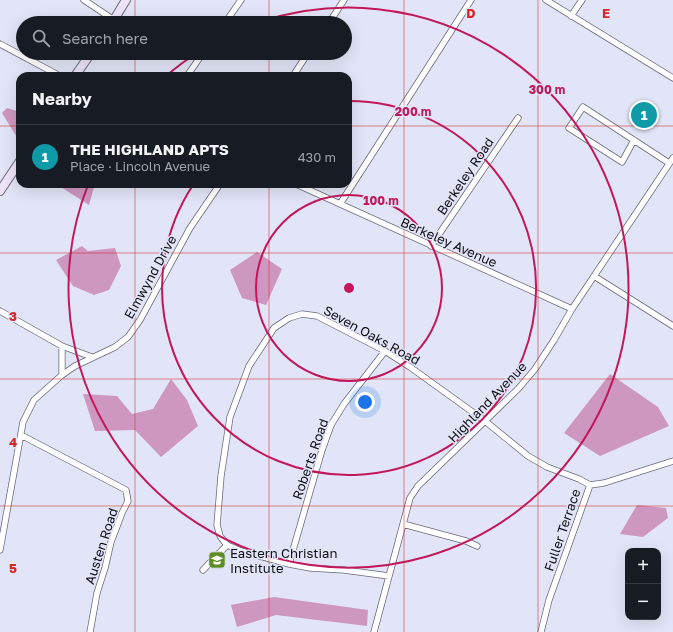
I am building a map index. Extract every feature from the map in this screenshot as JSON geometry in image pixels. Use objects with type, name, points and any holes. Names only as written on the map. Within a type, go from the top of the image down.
[{"type":"street","points":[[84,0],[105,16]]},
{"type":"street","points":[[117,16],[126,0]]},
{"type":"street","points":[[230,16],[241,0]]},
{"type":"street","points":[[334,16],[344,0]]},
{"type":"street","points":[[352,185],[471,0]]},
{"type":"street","points":[[546,0],[673,78]]},
{"type":"street","points":[[571,16],[582,0]]},
{"type":"street","points":[[0,44],[16,53]]},
{"type":"street","points":[[30,60],[52,72]]},
{"type":"street","points":[[78,72],[86,60]]},
{"type":"street","points":[[190,72],[198,60]]},
{"type":"street","points":[[296,72],[303,60]]},
{"type":"street","points":[[634,140],[622,162],[569,128],[583,107],[634,140],[669,163]]},
{"type":"street","name":"Berkeley Road","points":[[431,246],[518,118]]},
{"type":"street","name":"Highland Avenue","points":[[374,632],[410,498],[418,486],[518,389],[535,369],[572,309],[673,158]]},
{"type":"street","points":[[0,191],[16,166]]},
{"type":"street","name":"Elmwynd Drive","points":[[0,550],[23,422],[34,400],[62,375],[92,357],[115,346],[128,336],[136,326],[190,228],[217,188]]},
{"type":"street","name":"Berkeley Avenue","points":[[305,188],[572,309]]},
{"type":"street","points":[[340,204],[350,188]]},
{"type":"street","points":[[594,276],[673,326]]},
{"type":"street","points":[[0,311],[62,346],[92,357]]},
{"type":"street","name":"Seven Oaks Road","points":[[226,545],[220,536],[217,525],[221,476],[230,418],[249,366],[274,328],[289,318],[302,314],[318,316],[385,351],[410,367],[485,421]]},
{"type":"street","points":[[62,346],[62,375]]},
{"type":"street","name":"Roberts Road","points":[[289,564],[331,424],[344,404],[385,351]]},
{"type":"street","name":"Fuller Terrace","points":[[485,421],[528,456],[590,485],[549,600],[541,632]]},
{"type":"street","name":"Austen Road","points":[[21,435],[126,490],[128,501],[122,513],[112,542],[97,593],[90,632]]},
{"type":"street","points":[[590,485],[604,483],[673,461]]},
{"type":"street","points":[[403,524],[476,546]]},
{"type":"street","points":[[203,570],[226,545],[255,555],[310,568],[344,570],[389,576]]},
{"type":"shaded area","points":[[7,108],[16,111],[16,136],[2,113]]},
{"type":"shaded area","points":[[62,188],[94,188],[89,205]]},
{"type":"shaded area","points":[[82,246],[88,251],[115,248],[121,266],[109,290],[94,295],[73,286],[56,260]]},
{"type":"shaded area","points":[[257,252],[282,269],[266,305],[242,298],[230,270]]},
{"type":"shaded area","points":[[610,374],[658,407],[669,426],[600,456],[564,433]]},
{"type":"shaded area","points":[[171,379],[187,400],[198,426],[161,457],[135,430],[95,431],[83,394],[117,396],[132,414],[153,409]]},
{"type":"shaded area","points":[[637,505],[666,508],[668,518],[643,537],[620,534]]},
{"type":"shaded area","points":[[274,597],[368,610],[367,626],[276,615],[237,627],[231,605]]},
{"type":"place","name":"THE HIGHLAND APTS","points":[[644,115]]},
{"type":"place","name":"Eastern Christian Institute","points":[[217,560]]}]
